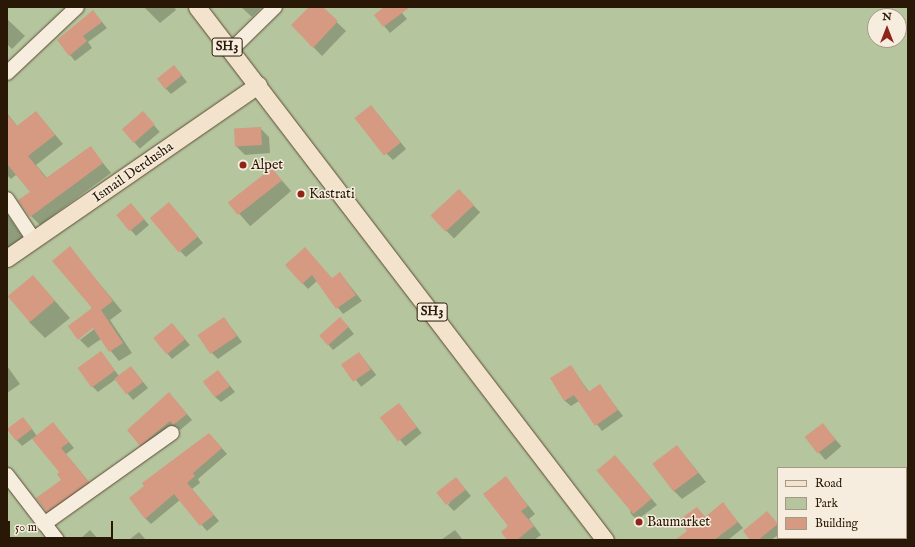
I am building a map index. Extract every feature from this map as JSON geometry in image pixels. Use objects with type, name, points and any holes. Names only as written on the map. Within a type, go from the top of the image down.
[{"type":"main road","name":"SH3","points":[[197,7],[605,540]]},
{"type":"main road","name":"Ismail Derdusha","points":[[7,258],[258,85]]},
{"type":"street","points":[[7,73],[77,7]]},
{"type":"street","points":[[230,51],[275,7]]},
{"type":"street","points":[[7,199],[34,240]]},
{"type":"street","points":[[44,524],[172,433]]},
{"type":"street","points":[[9,480],[57,540]]},
{"type":"green space","points":[[7,7],[908,7],[908,540],[7,540]]},
{"type":"building","points":[[309,7],[323,7],[338,21],[313,48],[291,25]]},
{"type":"building","points":[[384,7],[410,7],[383,27],[374,15]]},
{"type":"building","points":[[93,10],[102,22],[83,36],[87,41],[69,56],[57,40]]},
{"type":"building","points":[[174,65],[182,75],[165,89],[157,79]]},
{"type":"building","points":[[371,105],[401,143],[384,156],[354,118]]},
{"type":"building","points":[[36,111],[55,135],[28,156],[46,178],[91,146],[103,163],[30,217],[18,200],[30,192],[7,164],[7,114],[17,126]]},
{"type":"building","points":[[143,111],[155,125],[134,143],[122,129]]},
{"type":"building","points":[[261,127],[262,145],[235,146],[234,128]]},
{"type":"building","points":[[272,168],[282,181],[238,215],[228,202]]},
{"type":"building","points":[[459,189],[474,205],[445,232],[430,216]]},
{"type":"building","points":[[169,202],[198,236],[179,253],[150,218]]},
{"type":"building","points":[[131,203],[144,219],[129,231],[116,215]]},
{"type":"building","points":[[70,246],[113,301],[101,310],[123,343],[109,352],[93,328],[78,340],[68,326],[92,308],[52,261]]},
{"type":"building","points":[[305,247],[332,278],[340,272],[356,295],[336,309],[312,275],[302,284],[285,265]]},
{"type":"building","points":[[33,275],[55,301],[30,322],[8,296]]},
{"type":"building","points":[[224,317],[237,336],[210,354],[197,335]]},
{"type":"building","points":[[340,317],[349,327],[328,345],[319,336]]},
{"type":"building","points":[[172,323],[185,339],[167,354],[153,338]]},
{"type":"building","points":[[101,351],[115,370],[92,387],[78,368]]},
{"type":"building","points":[[359,352],[371,369],[353,382],[341,365]]},
{"type":"building","points":[[571,365],[588,392],[600,384],[618,410],[595,426],[574,395],[564,401],[550,378]]},
{"type":"building","points":[[131,366],[143,382],[126,395],[114,379]]},
{"type":"building","points":[[218,370],[230,386],[215,397],[203,381]]},
{"type":"building","points":[[169,392],[187,414],[173,425],[170,421],[140,446],[127,430]]},
{"type":"building","points":[[399,403],[417,427],[398,441],[380,417]]},
{"type":"building","points":[[23,417],[32,429],[16,441],[7,429]]},
{"type":"building","points":[[53,422],[69,442],[61,448],[89,482],[47,512],[36,498],[61,480],[57,474],[59,472],[32,439]]},
{"type":"building","points":[[823,423],[836,440],[817,454],[805,437]]},
{"type":"building","points":[[209,433],[222,448],[193,473],[195,476],[187,483],[214,515],[200,526],[174,494],[145,519],[129,498],[144,486],[142,483]]},
{"type":"building","points":[[677,445],[698,473],[673,492],[652,464]]},
{"type":"building","points":[[615,455],[652,499],[633,514],[597,470]]},
{"type":"building","points":[[506,476],[528,506],[521,511],[534,526],[517,540],[507,540],[501,532],[508,526],[483,494]]},
{"type":"building","points":[[456,477],[466,490],[446,505],[436,492]]},
{"type":"building","points":[[723,502],[738,522],[714,540],[675,540],[687,531],[679,520],[697,507],[705,517]]},
{"type":"building","points":[[767,511],[777,523],[777,525],[758,540],[750,540],[743,531]]},
{"type":"place","name":"Alpet","points":[[243,165]]},
{"type":"place","name":"Kastrati","points":[[301,194]]},
{"type":"place","name":"Baumarket","points":[[639,522]]}]
